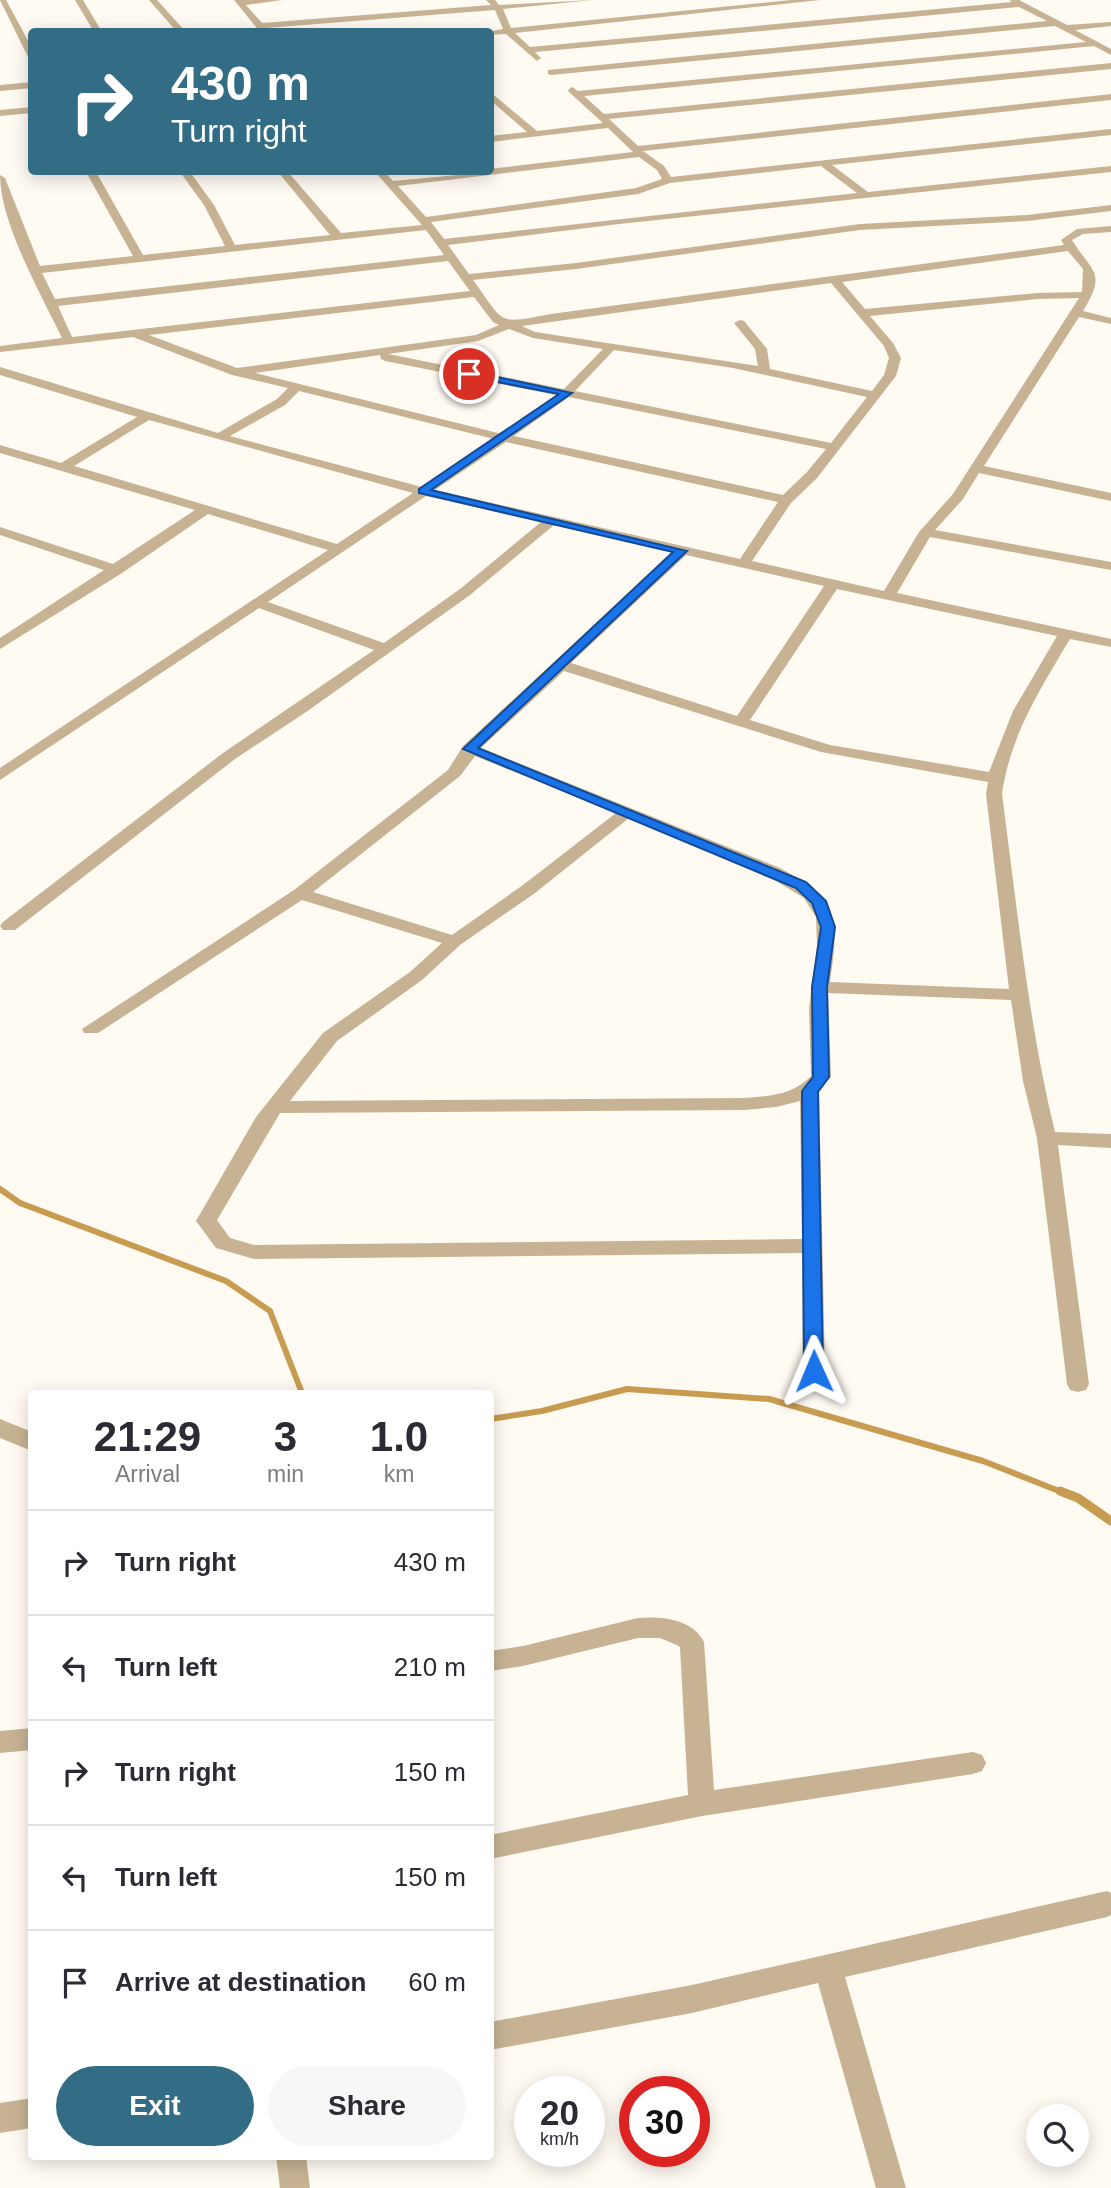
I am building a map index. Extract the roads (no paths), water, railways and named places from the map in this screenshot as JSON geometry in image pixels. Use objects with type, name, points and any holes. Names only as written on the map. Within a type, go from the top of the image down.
[{"type":"street","points":[[2,0],[28,49]]},
{"type":"street","points":[[79,0],[96,28]]},
{"type":"street","points":[[153,0],[178,28]]},
{"type":"street","points":[[240,1],[278,0]]},
{"type":"street","points":[[272,28],[493,3],[589,0]]},
{"type":"street","points":[[494,32],[816,0]]},
{"type":"street","points":[[240,1],[262,28]]},
{"type":"street","points":[[528,50],[1017,2],[1111,52]]},
{"type":"street","points":[[493,3],[508,31],[639,152],[660,168],[668,180]]},
{"type":"street","points":[[551,72],[1062,26],[1111,24]]},
{"type":"street","points":[[576,94],[1094,44]]},
{"type":"street","points":[[604,117],[1111,66]]},
{"type":"street","points":[[0,88],[28,85]]},
{"type":"street","points":[[494,171],[1111,97]]},
{"type":"street","points":[[494,98],[534,133]]},
{"type":"street","points":[[0,113],[28,110]]},
{"type":"street","points":[[494,138],[612,125]]},
{"type":"street","points":[[36,270],[338,237],[625,193],[659,186],[668,180],[1111,132]]},
{"type":"street","points":[[822,163],[865,194]]},
{"type":"street","points":[[440,243],[865,194],[1111,169]]},
{"type":"street","points":[[93,175],[141,259]]},
{"type":"street","points":[[187,175],[209,205],[232,249]]},
{"type":"street","points":[[286,175],[338,237]]},
{"type":"street","points":[[382,175],[468,277],[497,320],[506,326],[533,335],[733,364],[874,395]]},
{"type":"street","points":[[390,184],[460,175]]},
{"type":"street","points":[[0,178],[4,195],[68,340]]},
{"type":"street","points":[[468,277],[576,266],[860,227],[1027,218],[1111,208]]},
{"type":"street","points":[[0,225],[16,223]]},
{"type":"street","points":[[889,595],[926,532],[958,496],[1087,295],[1093,279],[1088,266],[1069,248],[1066,240],[1070,235],[1109,231]]},
{"type":"street","points":[[236,372],[478,338],[506,326],[551,317],[1069,248]]},
{"type":"street","points":[[51,303],[452,257]]},
{"type":"street","points":[[743,564],[786,500],[812,475],[890,376],[895,358],[888,345],[833,278]]},
{"type":"street","points":[[0,349],[479,293]]},
{"type":"street","points":[[862,313],[1037,296],[1087,295]]},
{"type":"street","points":[[1074,312],[1111,321]]},
{"type":"street","points":[[740,323],[761,349],[765,371]]},
{"type":"street","points":[[133,333],[236,372],[295,388],[504,438],[786,500]]},
{"type":"street","points":[[0,775],[335,548],[504,438],[567,393],[612,346]]},
{"type":"street","points":[[373,354],[834,447]]},
{"type":"street","points":[[0,371],[220,437],[422,491],[682,551],[1111,643]]},
{"type":"street","points":[[220,437],[281,402],[295,388]]},
{"type":"street","points":[[62,468],[147,416]]},
{"type":"street","points":[[0,449],[335,548]]},
{"type":"street","points":[[976,468],[1111,496]]},
{"type":"street","points":[[0,645],[7,634],[117,570],[205,509]]},
{"type":"street","points":[[9,926],[229,757],[465,592],[552,520]]},
{"type":"street","points":[[0,531],[117,570]]},
{"type":"street","points":[[926,532],[1111,566]]},
{"type":"street","points":[[91,1029],[300,894],[454,773],[469,749],[682,551]]},
{"type":"street","points":[[740,723],[833,584]]},
{"type":"street","points":[[257,603],[386,649]]},
{"type":"street","points":[[1066,634],[1005,743],[995,778],[994,794],[1019,995],[1033,1081],[1047,1138],[1078,1384]]},
{"type":"street","points":[[561,665],[740,723],[846,753],[995,778]]},
{"type":"street","points":[[274,1107],[744,1104],[785,1101],[810,1091],[821,1077],[820,987],[828,927],[819,901],[801,885],[469,749]]},
{"type":"street","points":[[626,813],[529,889],[454,941],[415,976],[330,1037],[263,1122],[206,1221],[222,1243],[254,1252],[812,1246]]},
{"type":"street","points":[[300,894],[454,941]]},
{"type":"street","points":[[820,987],[1019,995]]},
{"type":"street","points":[[810,1091],[814,1371]]},
{"type":"street","points":[[1047,1138],[1111,1141]]},
{"type":"street","points":[[0,1428],[28,1440]]},
{"type":"street","points":[[494,1660],[638,1628],[656,1626],[684,1634],[692,1642],[702,1804]]},
{"type":"street","points":[[0,1742],[28,1739]]},
{"type":"street","points":[[494,1846],[702,1804],[972,1763]]},
{"type":"street","points":[[494,2035],[692,1999],[1107,1904]]},
{"type":"street","points":[[828,1968],[891,2188]]},
{"type":"street","points":[[0,2118],[28,2114]]},
{"type":"street","points":[[292,2160],[295,2188]]},
{"type":"waterway","points":[[0,1189],[20,1203],[226,1281],[270,1311],[301,1390]]},
{"type":"waterway","points":[[494,1418],[542,1411],[627,1389],[769,1399],[983,1461],[1064,1493]]},
{"type":"waterway","points":[[1060,1491],[1078,1498],[1111,1521]]}]
